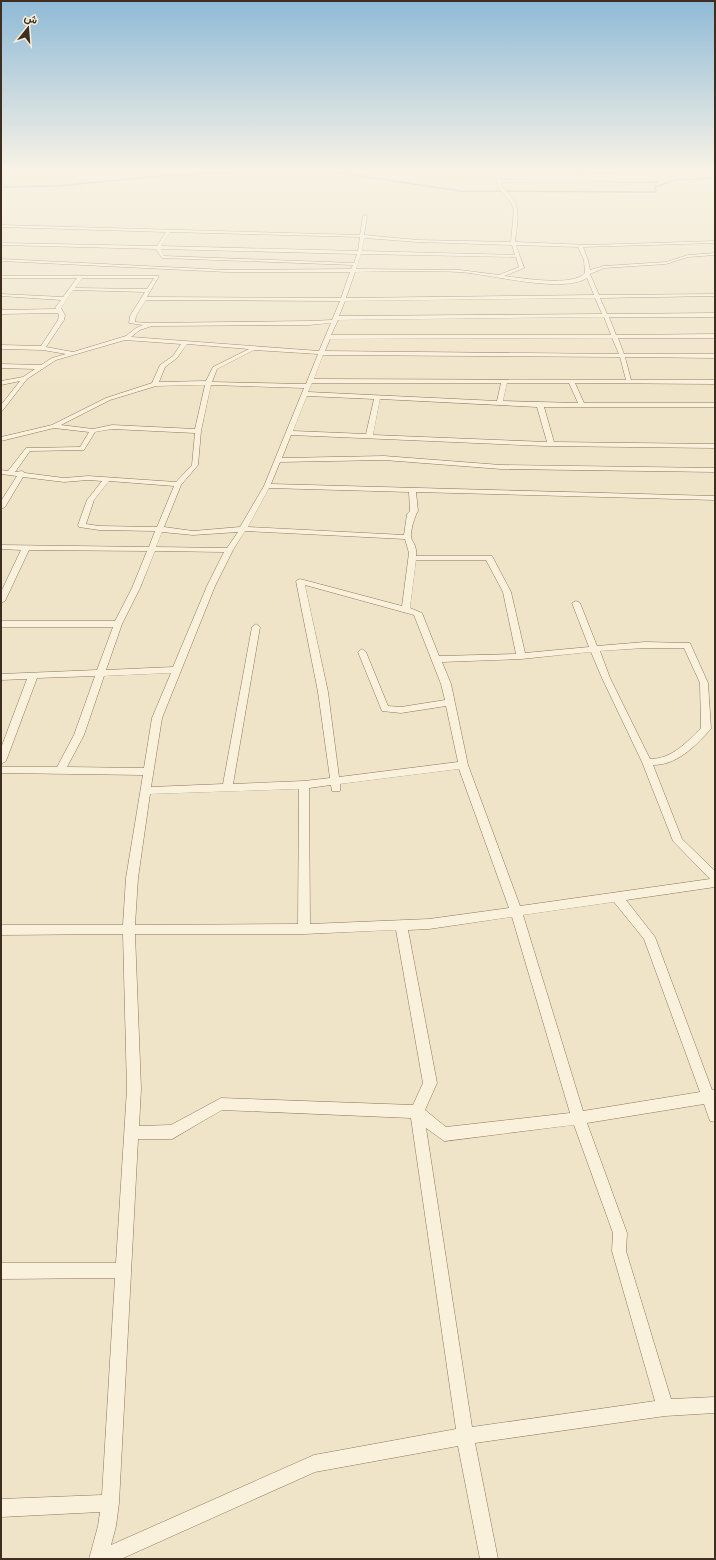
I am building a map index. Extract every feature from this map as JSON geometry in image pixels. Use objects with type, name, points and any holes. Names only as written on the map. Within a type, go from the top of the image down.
[{"type":"street","points":[[158,248],[161,243]]},
{"type":"street","points":[[361,243],[360,251],[336,319],[267,486],[243,529],[229,550],[211,586],[158,718],[132,878],[129,928],[134,1089],[110,1503],[100,1554],[109,1555],[314,1464],[465,1436],[665,1408],[715,1405]]},
{"type":"street","points":[[504,243],[580,246],[688,243]]},
{"type":"street","points":[[499,276],[522,268],[513,243]]},
{"type":"street","points":[[1,244],[360,251],[517,256]]},
{"type":"street","points":[[580,246],[586,260],[588,275],[622,355],[629,382]]},
{"type":"street","points":[[158,248],[162,257],[157,276],[148,291],[146,298],[133,316],[132,323],[308,323],[336,319],[715,315]]},
{"type":"street","points":[[162,257],[454,271],[530,281],[571,282],[588,275],[590,271],[600,267],[661,264],[688,256],[715,254]]},
{"type":"street","points":[[1,260],[226,270],[354,267]]},
{"type":"street","points":[[1,278],[157,276]]},
{"type":"street","points":[[43,348],[61,320],[62,314],[58,308],[80,278]]},
{"type":"street","points":[[73,289],[148,291]]},
{"type":"street","points":[[1,295],[64,299]]},
{"type":"street","points":[[146,298],[343,300],[715,295]]},
{"type":"street","points":[[1,312],[59,311]]},
{"type":"street","points":[[1,410],[25,378],[54,359],[123,338],[138,329],[151,324]]},
{"type":"street","points":[[328,337],[715,336]]},
{"type":"street","points":[[123,338],[322,353],[715,356]]},
{"type":"street","points":[[155,384],[162,366],[175,357],[185,343]]},
{"type":"street","points":[[1,347],[43,348],[73,354]]},
{"type":"street","points":[[60,772],[79,735],[118,624],[136,588],[178,484],[195,465],[198,431],[208,384],[216,368],[254,349]]},
{"type":"street","points":[[1,366],[41,367]]},
{"type":"street","points":[[1,383],[25,378]]},
{"type":"street","points":[[500,403],[504,382]]},
{"type":"street","points":[[1,439],[54,426],[108,398],[155,384],[308,387],[504,382],[715,382]]},
{"type":"street","points":[[571,382],[582,405]]},
{"type":"street","points":[[308,387],[378,397],[540,405],[715,405]]},
{"type":"street","points":[[369,436],[378,397]]},
{"type":"street","points":[[540,405],[551,444]]},
{"type":"street","points":[[54,426],[93,431],[104,427],[198,431]]},
{"type":"street","points":[[11,472],[28,449],[82,449],[93,431]]},
{"type":"street","points":[[289,433],[551,444],[715,446]]},
{"type":"street","points":[[278,460],[384,458],[501,467],[715,470]]},
{"type":"street","points":[[1,472],[22,473],[64,480],[88,478],[178,484]]},
{"type":"street","points":[[1,507],[22,473]]},
{"type":"street","points":[[107,479],[91,500],[82,525],[99,528],[159,529],[193,533],[243,529],[407,537],[411,540],[413,558],[411,563],[406,609]]},
{"type":"street","points":[[267,486],[715,498]]},
{"type":"street","points":[[407,537],[414,511],[412,490]]},
{"type":"street","points":[[1,547],[229,550]]},
{"type":"street","points":[[1,601],[26,548]]},
{"type":"street","points":[[413,558],[489,558],[507,592],[521,656]]},
{"type":"street","points":[[335,784],[323,692],[300,581],[418,613],[446,684],[463,765],[517,913],[578,1118],[620,1233],[619,1251],[665,1408]]},
{"type":"street","points":[[576,603],[595,647],[606,678],[647,762],[678,841],[715,878]]},
{"type":"street","points":[[1,624],[118,624]]},
{"type":"street","points":[[227,788],[256,627]]},
{"type":"street","points":[[436,659],[521,656],[595,647],[667,644],[687,645],[704,683],[706,729],[684,751],[657,763],[647,762]]},
{"type":"street","points":[[362,652],[385,709],[401,710],[449,702]]},
{"type":"street","points":[[1,677],[177,670]]},
{"type":"street","points":[[1,761],[34,676]]},
{"type":"street","points":[[146,791],[335,784],[463,765]]},
{"type":"street","points":[[1,770],[60,772],[149,772]]},
{"type":"street","points":[[304,785],[304,929]]},
{"type":"street","points":[[1,930],[129,928],[304,929],[429,924],[517,913],[715,882]]},
{"type":"street","points":[[617,897],[649,937],[712,1097],[715,1116]]},
{"type":"street","points":[[401,925],[430,1083],[417,1112],[465,1436],[489,1559]]},
{"type":"street","points":[[131,1133],[172,1132],[221,1104],[417,1112],[444,1134],[578,1118],[712,1097]]},
{"type":"street","points":[[1,1272],[124,1270]]},
{"type":"street","points":[[1,1508],[110,1503]]}]
